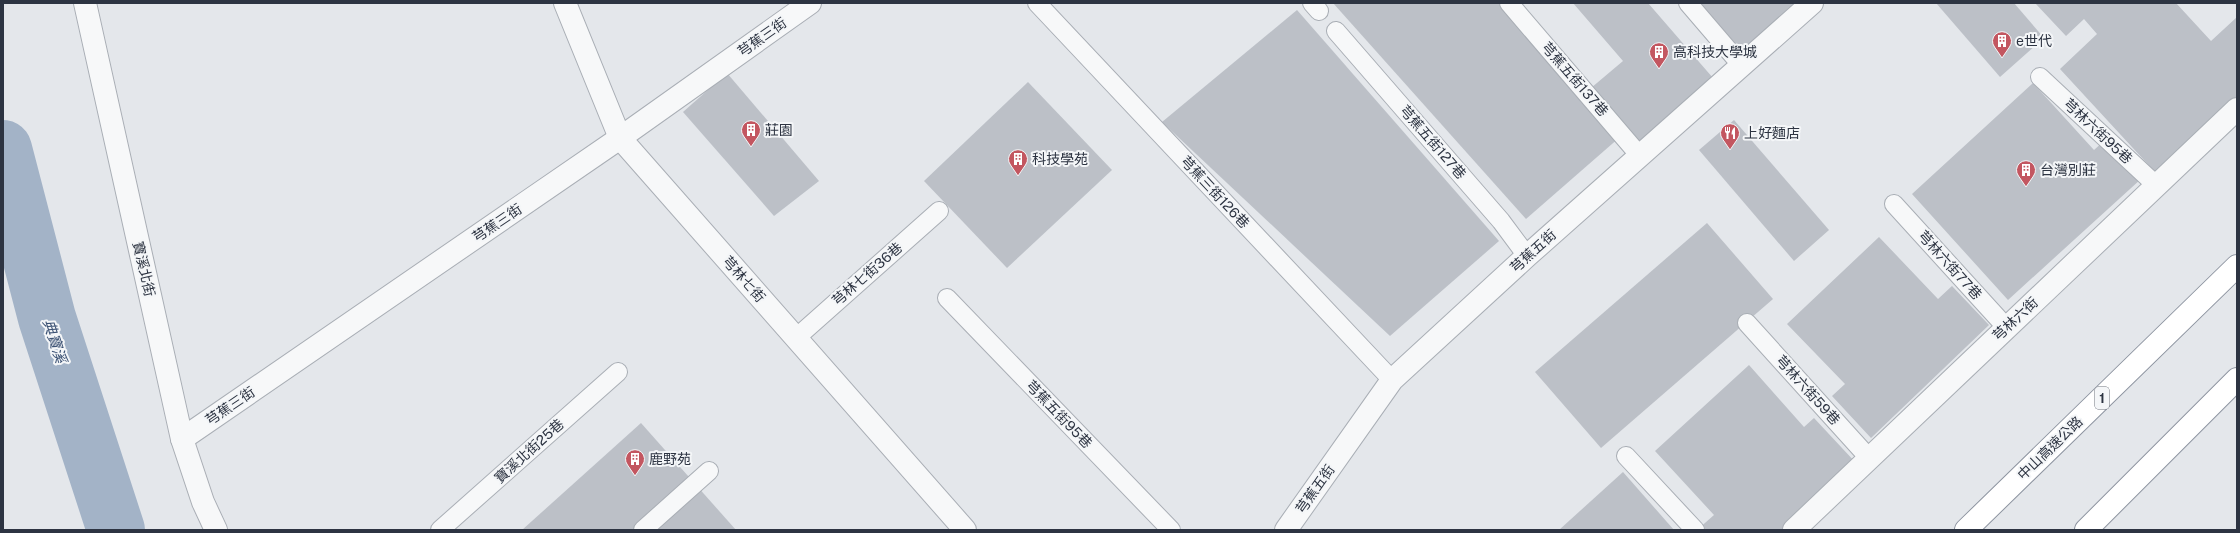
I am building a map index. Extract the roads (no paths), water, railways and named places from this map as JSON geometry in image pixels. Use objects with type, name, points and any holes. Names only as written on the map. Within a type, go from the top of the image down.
[{"type":"highway","name":"中山高速公路","points":[[1966,530],[2237,266]]},
{"type":"highway","points":[[2086,530],[2237,379]]},
{"type":"street","name":"寶溪北街","points":[[85,3],[182,439],[203,502],[216,530]]},
{"type":"street","name":"芎林七街","points":[[565,3],[620,138],[965,530]]},
{"type":"street","name":"芎蕉三街","points":[[182,439],[620,138],[810,3]]},
{"type":"street","name":"芎蕉五街","points":[[1286,530],[1392,380],[1527,256],[1812,3]]},
{"type":"street","name":"芎林六街","points":[[1794,530],[2237,109]]},
{"type":"lane","name":"芎蕉三街126巷","points":[[1037,3],[1392,380]]},
{"type":"lane","name":"芎蕉五街137巷","points":[[1509,3],[1640,156]]},
{"type":"lane","points":[[1688,3],[1742,66]]},
{"type":"lane","name":"芎蕉五街127巷","points":[[1336,31],[1501,221],[1527,256]]},
{"type":"lane","name":"芎林六街95巷","points":[[2040,77],[2157,186]]},
{"type":"lane","name":"芎林六街77巷","points":[[1894,204],[2006,327]]},
{"type":"lane","name":"芎林七街36巷","points":[[796,338],[939,211]]},
{"type":"lane","name":"芎蕉五街95巷","points":[[946,298],[1171,530]]},
{"type":"lane","name":"芎林六街59巷","points":[[1747,323],[1869,458]]},
{"type":"lane","name":"寶溪北街25巷","points":[[440,530],[618,372]]},
{"type":"lane","points":[[1626,456],[1695,530]]},
{"type":"lane","points":[[643,530],[709,472]]},
{"type":"waterway","name":"典寶溪","points":[[3,149],[47,318],[116,530]]},
{"type":"place","name":"e世代","points":[[2002,58]]},
{"type":"place","name":"高科技大學城","points":[[1659,69]]},
{"type":"place","name":"莊園","points":[[751,147]]},
{"type":"place","name":"上好麵店","points":[[1730,150]]},
{"type":"place","name":"科技學苑","points":[[1018,176]]},
{"type":"place","name":"台灣別莊","points":[[2026,187]]},
{"type":"place","name":"鹿野苑","points":[[635,476]]}]
